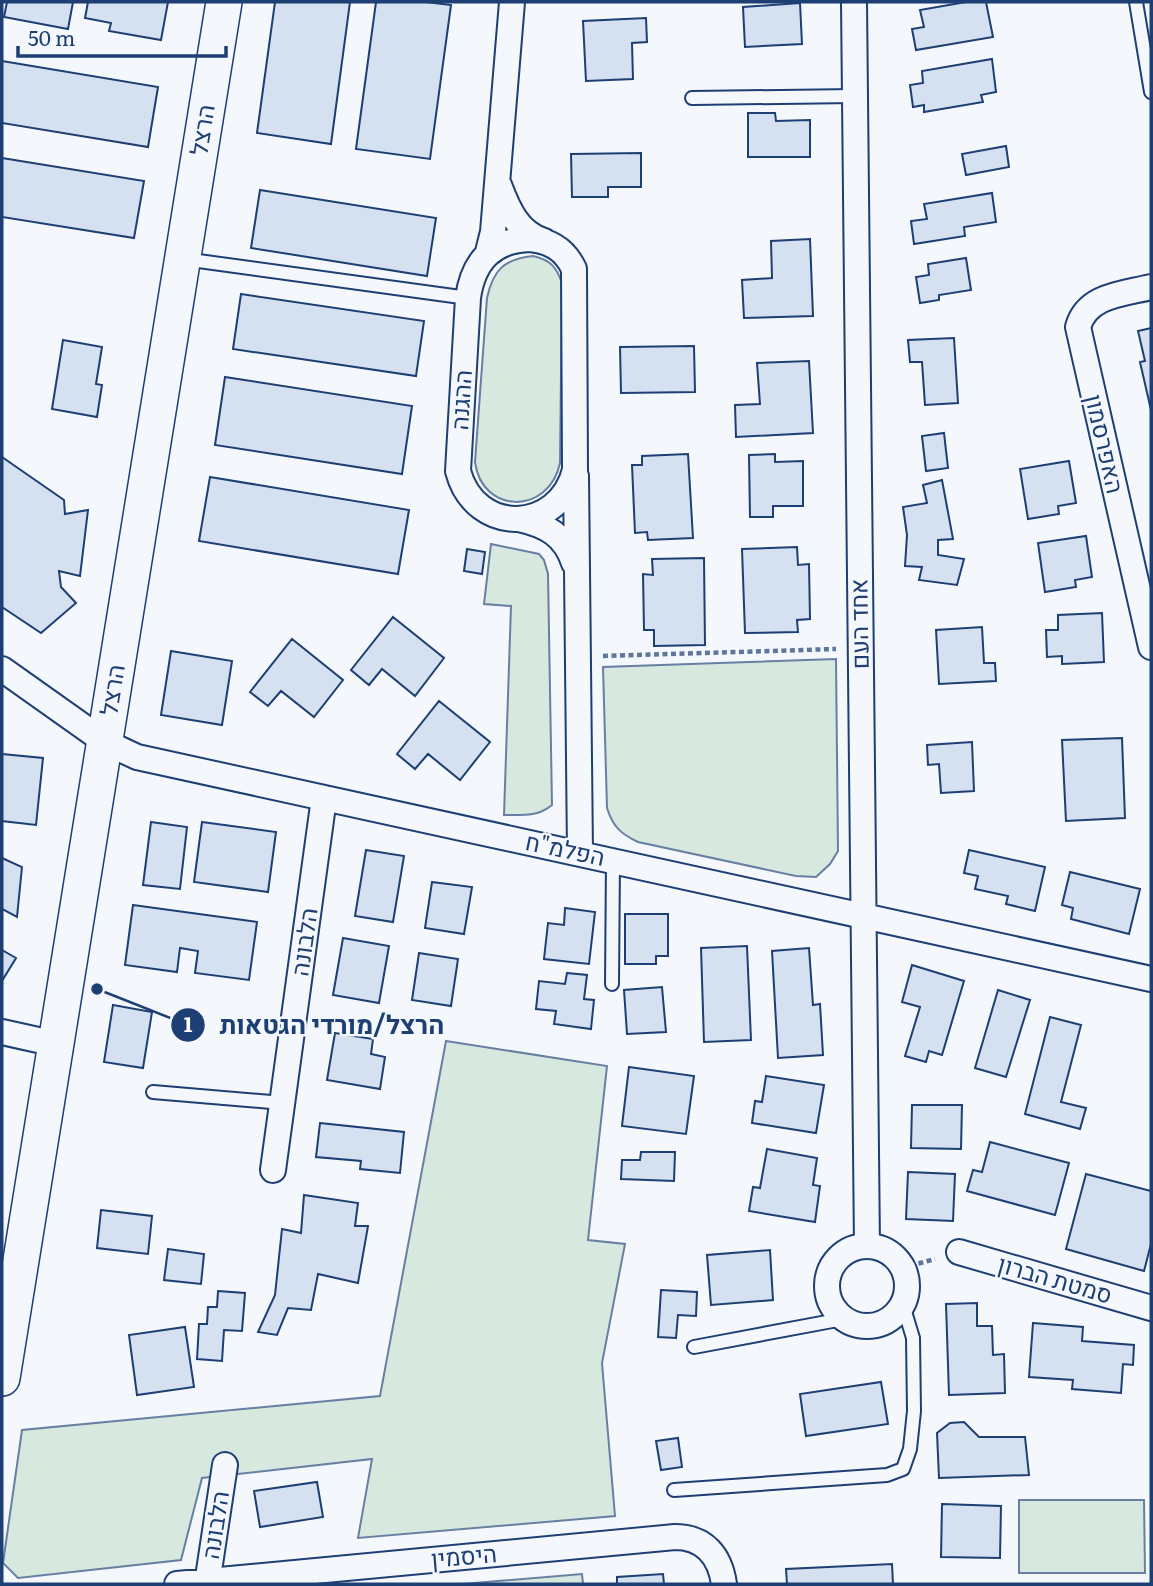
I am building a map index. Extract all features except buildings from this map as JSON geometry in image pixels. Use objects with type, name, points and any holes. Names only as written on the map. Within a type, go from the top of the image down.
[{"type":"street","name":"הרצל","points":[[2,1378],[224,2]]},
{"type":"street","name":"ההגנה","points":[[512,2],[493,232],[488,252],[474,272],[468,298],[458,471],[464,490],[475,504],[490,513],[540,524],[554,531],[570,550],[577,570]]},
{"type":"street","name":"אחד העם","points":[[854,2],[867,1246]]},
{"type":"street","name":"ההגנה","points":[[498,180],[506,202],[519,224],[531,236],[558,247],[568,257],[575,277],[580,853]]},
{"type":"street","points":[[488,252],[512,241],[530,239],[545,242]]},
{"type":"street","name":"האפרסמון","points":[[1151,287],[1097,302],[1084,313],[1079,327],[1151,648]]},
{"type":"street","name":"ההגנה","points":[[516,518],[544,512],[559,501],[572,479],[575,460]]},
{"type":"street","name":"הפלמ\"ח","points":[[2,669],[104,742],[137,757],[1151,979]]},
{"type":"street","name":"הלבונה","points":[[274,1170],[324,798]]},
{"type":"street","points":[[2,1032],[56,1044]]},
{"type":"street","points":[[867,1246],[885,1251],[895,1258],[902,1268],[907,1286],[903,1305],[891,1319],[873,1326],[860,1326],[844,1319],[829,1299],[829,1273],[843,1254],[855,1248],[867,1246]]},
{"type":"street","name":"סמטת הברון","points":[[959,1252],[1151,1308]]},
{"type":"street","name":"הלבונה","points":[[207,1583],[225,1465]]},
{"type":"street","name":"היסמין","points":[[177,1584],[684,1537],[700,1541],[712,1551],[724,1584]]},
{"type":"lane","points":[[1136,2],[1151,92]]},
{"type":"lane","points":[[692,98],[855,96]]},
{"type":"lane","points":[[182,259],[468,298]]},
{"type":"lane","points":[[612,984],[613,860]]},
{"type":"lane","points":[[153,1092],[283,1103]]},
{"type":"lane","points":[[674,1490],[887,1475],[903,1469],[910,1449],[914,1411],[913,1338],[903,1305]]},
{"type":"lane","points":[[694,1347],[844,1319]]},
{"type":"path","points":[[578,657],[860,649]]},
{"type":"path","points":[[902,1268],[959,1252]]},
{"type":"shaded area","points":[[533,256],[552,265],[562,283],[560,463],[553,480],[543,492],[530,500],[516,502],[502,499],[490,492],[480,479],[475,462],[487,298],[493,280],[501,268],[514,260]]},
{"type":"shaded area","points":[[491,544],[539,554],[548,574],[552,805],[541,812],[530,814],[504,815],[511,606],[484,604]]},
{"type":"shaded area","points":[[836,659],[838,851],[830,864],[816,877],[796,876],[638,842],[622,833],[615,825],[607,808],[603,667]]},
{"type":"shaded area","points":[[446,1041],[607,1066],[588,1240],[625,1244],[602,1363],[615,1516],[358,1538],[372,1459],[202,1478],[181,1560],[18,1578],[3,1563],[22,1430],[380,1396]]},
{"type":"shaded area","points":[[1019,1500],[1144,1500],[1145,1573],[1019,1573]]},
{"type":"shaded area","points":[[582,1574],[583,1584],[462,1584]]},
{"type":"place","name":"הרצל/מורדי הגטאות","points":[[97,989]]}]
